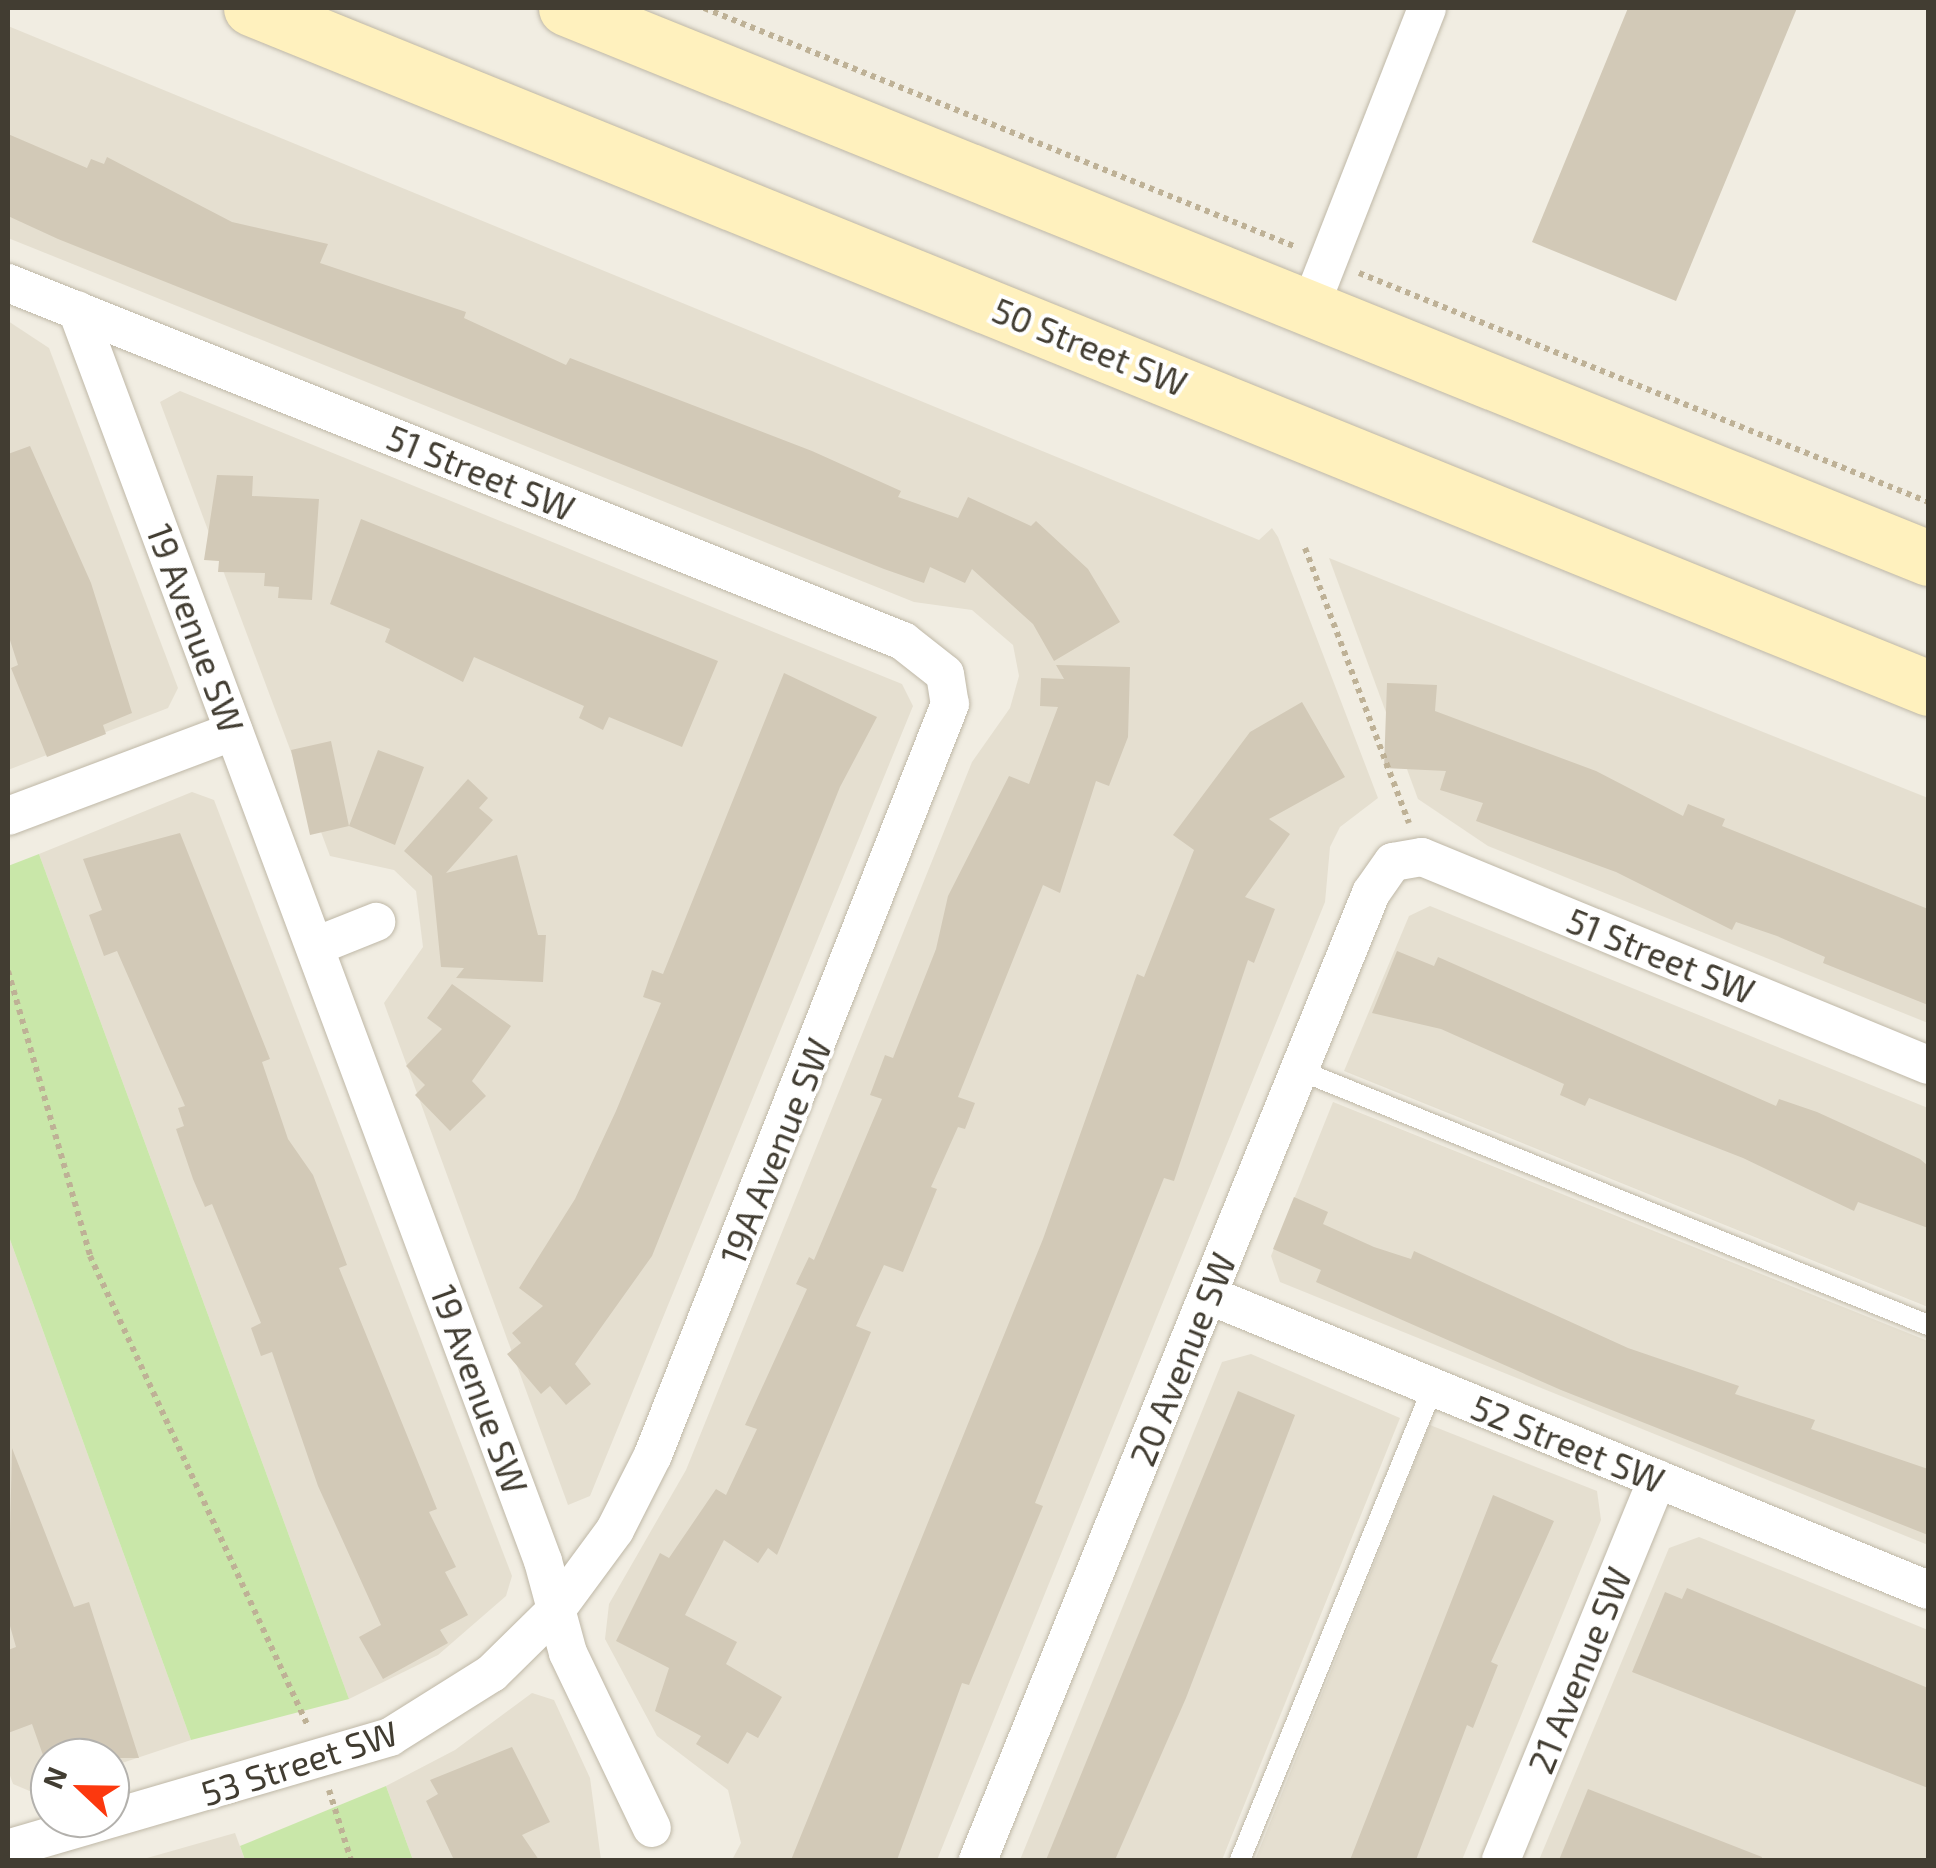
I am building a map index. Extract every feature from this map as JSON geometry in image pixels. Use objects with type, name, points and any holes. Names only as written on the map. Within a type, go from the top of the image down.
[{"type":"main road","name":"50 Street SW","points":[[250,8],[1928,688]]},
{"type":"main road","points":[[566,8],[1928,558]]},
{"type":"street","points":[[1310,307],[1427,8]]},
{"type":"street","name":"51 Street SW","points":[[8,283],[903,641],[945,674]]},
{"type":"street","name":"19 Avenue SW","points":[[77,310],[316,946],[556,1610],[568,1653],[652,1828]]},
{"type":"street","name":"19A Avenue SW","points":[[556,1610],[615,1530],[653,1455],[946,724],[945,674]]},
{"type":"street","points":[[8,816],[234,731]]},
{"type":"street","name":"51 Street SW","points":[[1407,859],[1928,1065]]},
{"type":"street","name":"20 Avenue SW","points":[[978,1860],[1371,894],[1407,859]]},
{"type":"street","points":[[316,946],[376,922]]},
{"type":"street","name":"52 Street SW","points":[[1208,1295],[1928,1590]]},
{"type":"street","name":"21 Avenue SW","points":[[1501,1860],[1658,1479]]},
{"type":"street","name":"53 Street SW","points":[[8,1849],[390,1736],[492,1673],[556,1610]]},
{"type":"lane","points":[[1300,1070],[1928,1326]]},
{"type":"lane","points":[[1240,1860],[1433,1387]]},
{"type":"path","points":[[1305,548],[1407,859]]},
{"type":"path","points":[[8,970],[90,1256],[310,1732]]},
{"type":"path","points":[[328,1787],[351,1860]]},
{"type":"shaded area","points":[[8,26],[1259,540],[1272,528],[1278,537],[1378,798],[1340,827],[1330,847],[1325,902],[937,1860],[732,1860],[741,1843],[728,1790],[657,1736],[605,1639],[609,1604],[686,1470],[972,762],[1010,708],[1019,676],[1013,645],[972,610],[914,602],[8,238]]},
{"type":"shaded area","points":[[8,321],[49,348],[178,688],[168,708],[8,770]]},
{"type":"shaded area","points":[[180,391],[902,684],[913,706],[590,1496],[568,1505],[384,1003],[423,947],[416,891],[394,870],[330,856],[160,402]]},
{"type":"shaded area","points":[[1329,558],[1928,798],[1928,1023],[1488,846],[1418,799]]},
{"type":"shaded area","points":[[192,792],[214,800],[512,1576],[506,1596],[438,1655],[349,1699],[39,854]]},
{"type":"shaded area","points":[[1430,906],[1928,1108],[1928,1307],[1344,1071],[1409,916]]},
{"type":"shaded area","points":[[1333,1102],[1928,1341],[1928,1545],[1280,1282],[1271,1256]]},
{"type":"shaded area","points":[[8,1234],[191,1740],[130,1760],[130,1738],[30,1738],[30,1791],[13,1784],[8,1770]]},
{"type":"shaded area","points":[[1251,1354],[1400,1418],[1222,1860],[1020,1860],[1222,1362]]},
{"type":"shaded area","points":[[1430,1425],[1597,1491],[1601,1520],[1462,1860],[1255,1860]]},
{"type":"shaded area","points":[[1699,1537],[1928,1630],[1928,1860],[1539,1860],[1669,1548]]},
{"type":"shaded area","points":[[532,1693],[554,1700],[590,1778],[601,1860],[413,1860],[386,1786],[455,1750]]},
{"type":"shaded area","points":[[235,1833],[245,1860],[140,1860]]},
{"type":"green space","points":[[39,854],[349,1699],[191,1740],[8,1234],[8,866]]},
{"type":"green space","points":[[386,1786],[413,1860],[245,1860],[240,1846]]},
{"type":"building","points":[[1628,8],[1797,8],[1676,301],[1532,242]]},
{"type":"building","points":[[8,134],[87,168],[91,159],[104,164],[107,157],[232,222],[328,244],[320,263],[466,312],[464,318],[566,365],[570,358],[812,451],[901,491],[898,497],[958,518],[968,497],[1031,526],[1036,521],[1088,569],[1120,622],[1054,661],[1033,624],[972,569],[965,583],[930,567],[924,583],[884,569],[58,239],[8,216]]},
{"type":"building","points":[[30,446],[91,583],[132,713],[103,725],[106,734],[47,757],[11,668],[18,665],[8,634],[8,454]]},
{"type":"building","points":[[217,475],[253,476],[252,496],[319,499],[312,600],[278,598],[279,587],[264,586],[265,573],[218,572],[219,561],[204,560]]},
{"type":"building","points":[[361,519],[718,661],[682,747],[609,717],[603,730],[579,718],[584,706],[474,657],[463,682],[385,642],[390,629],[330,604]]},
{"type":"building","points":[[1056,665],[1130,667],[1128,737],[1109,786],[1096,781],[1060,893],[1043,885],[958,1097],[975,1103],[965,1129],[958,1127],[931,1187],[937,1189],[903,1272],[884,1265],[856,1326],[871,1332],[777,1555],[768,1548],[758,1563],[724,1540],[685,1615],[737,1642],[726,1664],[782,1697],[758,1738],[747,1732],[728,1764],[696,1744],[701,1736],[655,1711],[669,1668],[616,1641],[660,1553],[669,1558],[716,1489],[726,1495],[757,1429],[745,1425],[807,1289],[796,1284],[809,1257],[814,1260],[882,1099],[870,1095],[885,1055],[893,1058],[936,949],[948,896],[1009,776],[1029,784],[1058,707],[1040,706],[1041,678],[1064,679]]},
{"type":"building","points":[[784,673],[877,717],[840,787],[652,1256],[575,1364],[591,1384],[566,1405],[550,1386],[541,1394],[507,1354],[521,1343],[512,1333],[543,1306],[519,1288],[575,1199],[616,1111],[661,1003],[643,997],[652,970],[663,974]]},
{"type":"building","points":[[1387,683],[1437,685],[1435,711],[1596,771],[1683,816],[1688,804],[1725,819],[1722,826],[1928,909],[1928,1005],[1823,963],[1825,957],[1777,936],[1736,922],[1732,930],[1616,872],[1476,821],[1483,803],[1440,790],[1446,771],[1384,768]]},
{"type":"building","points":[[1302,702],[1345,777],[1269,819],[1290,834],[1245,897],[1275,909],[1254,963],[1248,960],[1174,1181],[1164,1178],[1035,1503],[1043,1506],[969,1685],[962,1683],[897,1860],[791,1860],[1043,1239],[1137,974],[1144,977],[1194,850],[1173,835],[1250,732]]},
{"type":"building","points":[[331,741],[349,826],[310,835],[291,750]]},
{"type":"building","points":[[378,750],[424,767],[395,845],[349,826]]},
{"type":"building","points":[[468,779],[488,798],[479,808],[493,820],[446,873],[517,855],[538,935],[546,935],[543,982],[456,978],[464,968],[441,967],[432,876],[404,851]]},
{"type":"building","points":[[180,833],[270,1059],[262,1062],[288,1139],[313,1175],[347,1265],[339,1268],[437,1509],[429,1512],[456,1567],[445,1572],[468,1615],[440,1630],[448,1643],[383,1679],[359,1637],[381,1625],[318,1486],[272,1352],[261,1356],[251,1328],[261,1323],[212,1204],[205,1207],[193,1179],[176,1129],[184,1126],[178,1108],[185,1106],[117,951],[104,956],[89,915],[102,910],[83,859]]},
{"type":"building","points":[[1397,951],[1434,966],[1438,957],[1776,1106],[1779,1099],[1817,1112],[1920,1159],[1928,1166],[1928,1228],[1858,1202],[1854,1211],[1743,1158],[1589,1098],[1585,1106],[1560,1095],[1564,1084],[1441,1029],[1372,1013]]},
{"type":"building","points":[[452,984],[511,1026],[472,1081],[486,1096],[450,1131],[415,1095],[425,1085],[406,1066],[442,1029],[427,1018]]},
{"type":"building","points":[[1294,1197],[1328,1212],[1323,1224],[1374,1247],[1411,1259],[1414,1251],[1628,1348],[1739,1386],[1735,1394],[1815,1420],[1811,1429],[1928,1469],[1928,1535],[1561,1390],[1316,1282],[1321,1270],[1273,1249]]},
{"type":"building","points":[[1238,1391],[1295,1415],[1186,1698],[1115,1860],[1046,1860]]},
{"type":"building","points":[[12,1448],[74,1607],[89,1602],[139,1758],[130,1758],[130,1738],[37,1738],[32,1724],[8,1733],[8,1650],[16,1647],[8,1619]]},
{"type":"building","points":[[1493,1495],[1554,1521],[1491,1662],[1498,1665],[1473,1728],[1467,1725],[1416,1860],[1350,1860]]},
{"type":"building","points":[[1687,1588],[1928,1688],[1928,1788],[1632,1672],[1665,1592],[1682,1599]]},
{"type":"building","points":[[512,1747],[550,1822],[522,1835],[539,1860],[454,1860],[426,1801],[438,1794],[430,1780]]},
{"type":"building","points":[[1588,1789],[1762,1857],[1761,1860],[1559,1860]]}]
